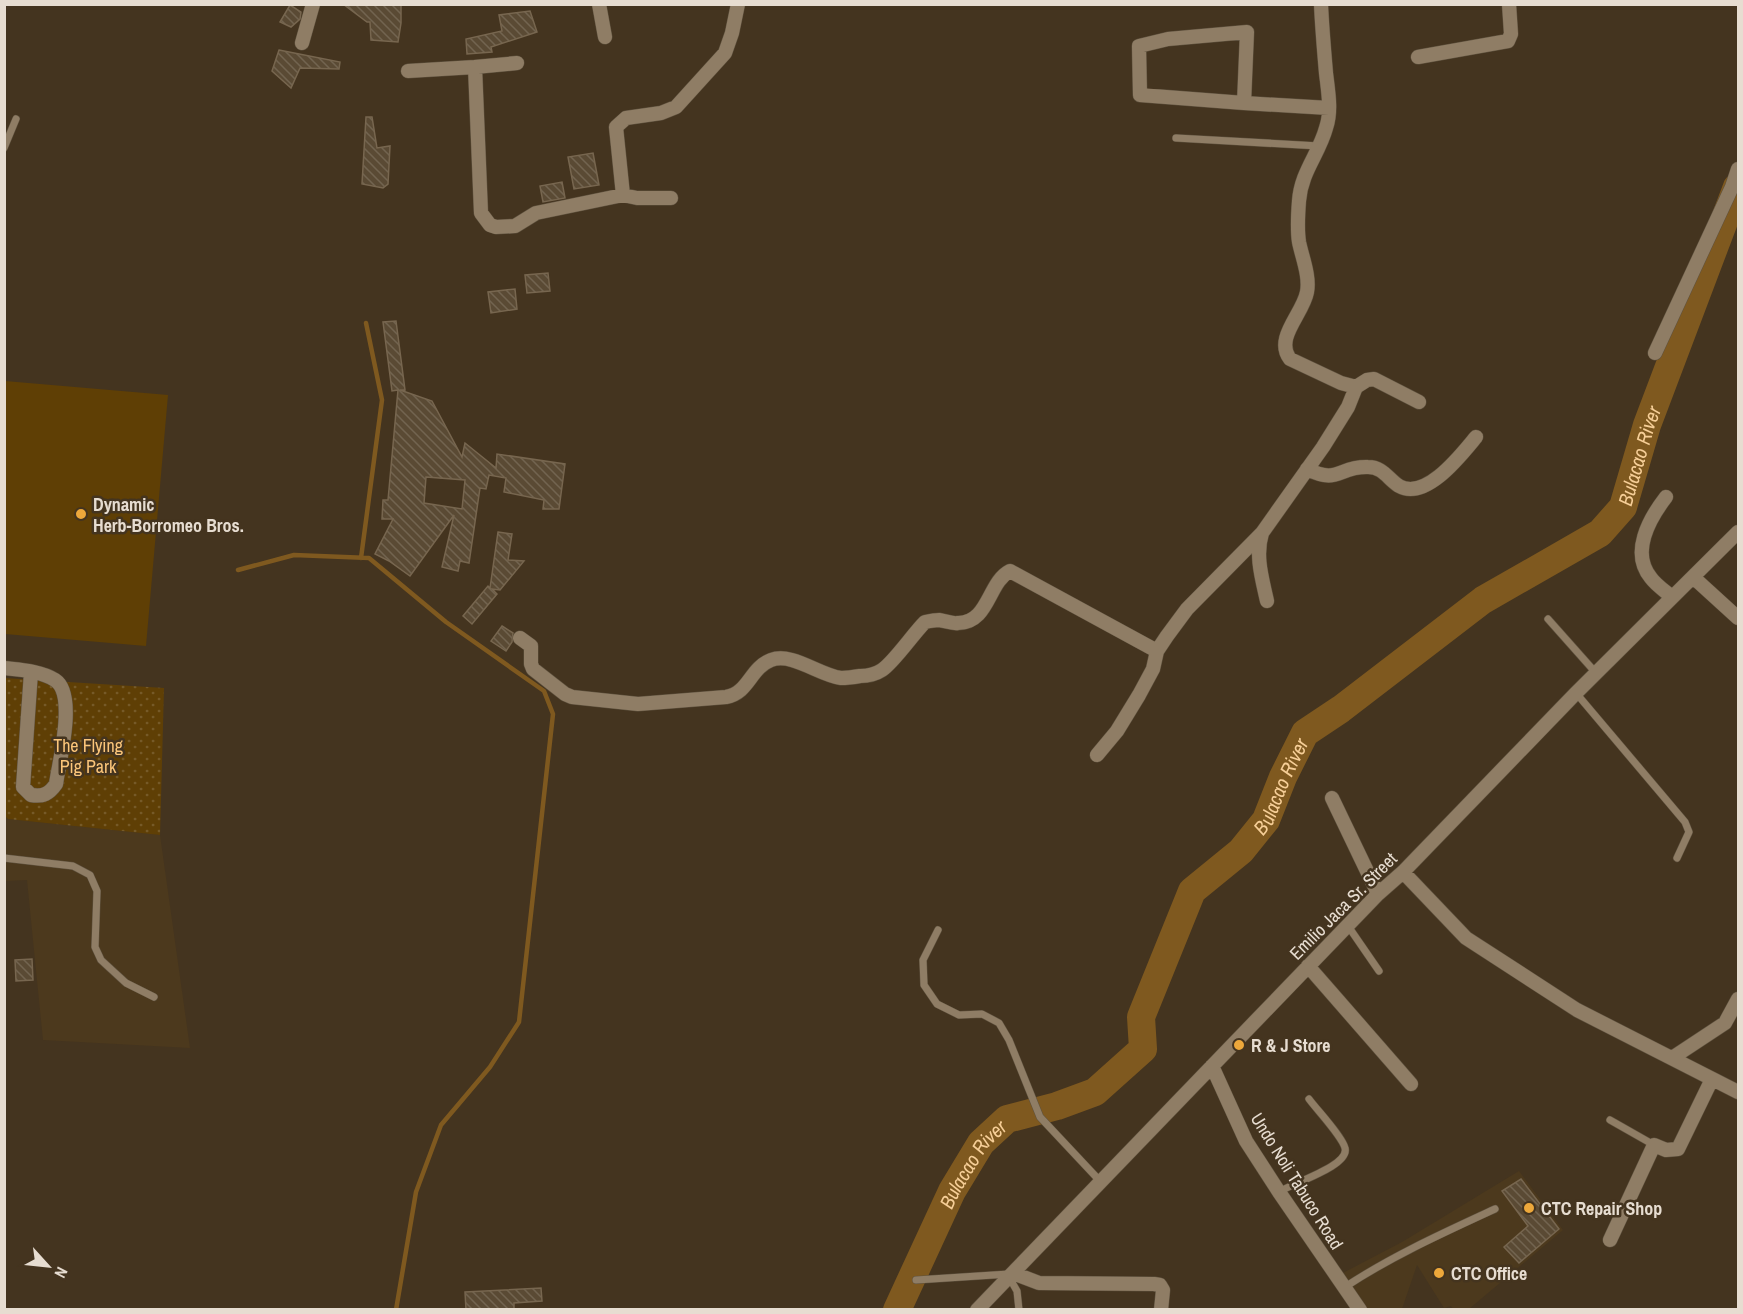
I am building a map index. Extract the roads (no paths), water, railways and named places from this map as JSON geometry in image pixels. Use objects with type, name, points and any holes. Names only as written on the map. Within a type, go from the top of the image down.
[{"type":"street","points":[[302,44],[313,4]]},
{"type":"street","points":[[599,4],[605,37]]},
{"type":"street","points":[[622,195],[616,128],[626,118],[661,113],[676,107],[725,53],[738,4]]},
{"type":"street","points":[[1320,4],[1329,108],[1327,128],[1302,181],[1299,199],[1299,240],[1307,290],[1300,310],[1286,336],[1285,352],[1290,359],[1341,383],[1356,387]]},
{"type":"street","points":[[1418,57],[1508,41],[1511,34],[1509,4]]},
{"type":"street","points":[[1244,103],[1247,32],[1168,39],[1139,46],[1140,95],[1244,103],[1329,108]]},
{"type":"street","points":[[408,71],[518,63]]},
{"type":"street","points":[[475,67],[481,213],[490,225],[515,226],[536,213],[622,195],[637,198],[671,198]]},
{"type":"street","points":[[1654,353],[1732,187],[1738,169]]},
{"type":"street","points":[[1097,755],[1117,731],[1139,695],[1153,669],[1157,651],[1187,609],[1262,533],[1348,407],[1356,387],[1374,378],[1419,402]]},
{"type":"street","points":[[1307,469],[1325,477],[1332,477],[1346,470],[1372,467],[1383,471],[1398,485],[1413,489],[1424,486],[1441,476],[1476,437]]},
{"type":"street","points":[[1666,497],[1647,529],[1642,541],[1641,552],[1642,564],[1651,579],[1672,597]]},
{"type":"street","name":"Emilio Jaca Sr. Street","points":[[977,1310],[1308,966],[1378,894],[1403,872],[1576,693],[1693,577],[1733,548],[1738,532]]},
{"type":"street","points":[[1262,533],[1259,559],[1267,601]]},
{"type":"street","points":[[520,638],[531,646],[533,669],[572,697],[638,704],[726,697],[742,690],[759,668],[771,660],[788,658],[812,669],[841,678],[868,676],[882,670],[925,622],[940,620],[959,624],[974,619],[985,606],[1002,575],[1010,571],[1157,651]]},
{"type":"street","points":[[1693,577],[1738,618]]},
{"type":"street","points":[[4,668],[31,672],[53,679],[61,685],[64,693],[66,711],[56,784],[50,793],[41,796],[31,795],[23,788],[31,672]]},
{"type":"street","points":[[1332,798],[1378,894]]},
{"type":"street","points":[[1403,872],[1466,938],[1577,1010],[1738,1092]]},
{"type":"street","points":[[1308,966],[1411,1084]]},
{"type":"street","points":[[1672,1058],[1725,1023],[1738,999]]},
{"type":"street","name":"Undo Noli Tabuco Road","points":[[1212,1066],[1246,1141],[1360,1310]]},
{"type":"street","points":[[1610,1240],[1654,1144],[1666,1150],[1678,1149],[1712,1079]]},
{"type":"street","points":[[1011,1275],[1039,1283],[1160,1285],[1161,1310]]},
{"type":"lane","points":[[4,148],[16,120]]},
{"type":"lane","points":[[1176,138],[1318,146]]},
{"type":"lane","points":[[1548,619],[1596,673]]},
{"type":"lane","points":[[1576,693],[1686,822],[1689,832],[1677,858]]},
{"type":"lane","points":[[4,858],[73,866],[90,875],[98,891],[95,947],[101,960],[126,983],[154,997]]},
{"type":"lane","points":[[1348,926],[1379,971]]},
{"type":"lane","points":[[938,930],[923,960],[924,985],[938,1004],[959,1015],[982,1014],[999,1023],[1009,1040],[1040,1117],[1100,1181]]},
{"type":"lane","points":[[1279,1192],[1343,1160],[1345,1154],[1346,1149],[1341,1140],[1309,1099]]},
{"type":"lane","points":[[1610,1120],[1654,1144]]},
{"type":"lane","points":[[1345,1287],[1370,1270],[1424,1241],[1495,1209]]},
{"type":"lane","points":[[916,1280],[1011,1275],[1017,1291],[1018,1310]]},
{"type":"waterway","name":"Bulacao River","points":[[897,1310],[952,1191],[981,1143],[1007,1119],[1057,1106],[1095,1092],[1143,1049],[1141,1017],[1192,891],[1241,851],[1266,820],[1283,777],[1305,733],[1341,709],[1483,600],[1600,533],[1623,507],[1647,425],[1737,187]]},
{"type":"waterway","points":[[361,558],[382,400],[366,323]]},
{"type":"waterway","points":[[238,570],[294,555],[369,558],[446,622],[544,691],[553,714],[519,1022],[490,1067],[441,1125],[416,1192],[396,1310]]},
{"type":"place","name":"Dynamic Herb-Borromeo Bros.","points":[[81,514]]},
{"type":"place","name":"R & J Store","points":[[1239,1045]]},
{"type":"place","name":"CTC Repair Shop","points":[[1529,1208]]},
{"type":"place","name":"CTC Office","points":[[1439,1273]]},
{"type":"park label","name":"The Flying Pig Park","points":[[88,756]]}]
